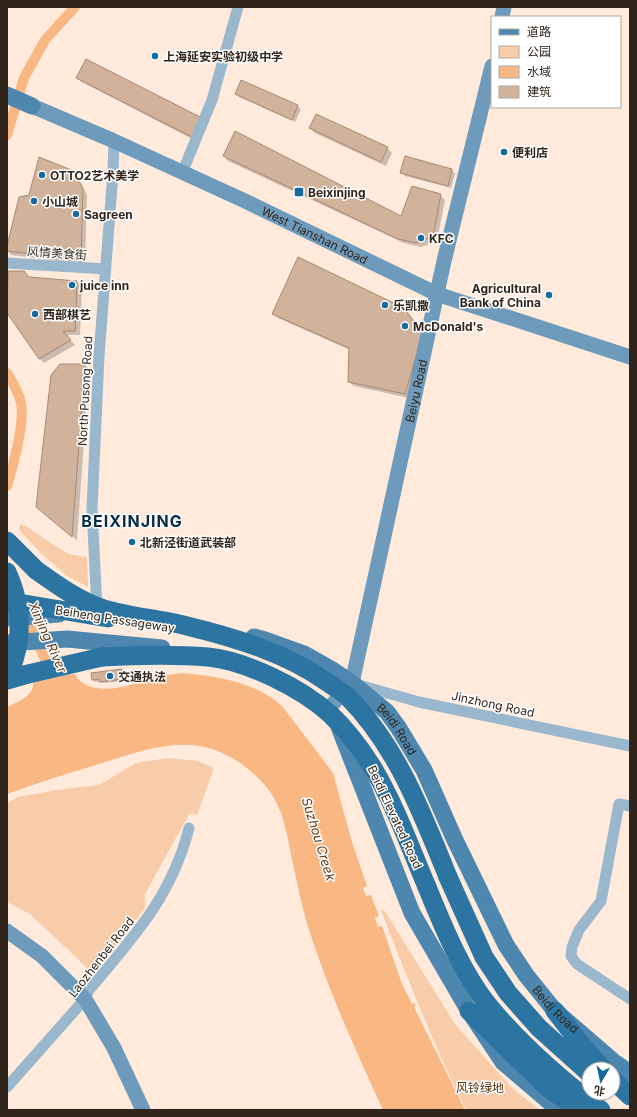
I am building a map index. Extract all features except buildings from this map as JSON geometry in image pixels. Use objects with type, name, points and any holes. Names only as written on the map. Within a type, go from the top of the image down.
[{"type":"highway","points":[[7,541],[36,570],[59,586],[104,609],[187,626],[224,636]]},
{"type":"highway","points":[[7,572],[16,599],[19,635],[16,656],[7,675]]},
{"type":"highway","name":"Beiheng Passageway","points":[[7,601],[224,636]]},
{"type":"highway","points":[[7,610],[224,636]]},
{"type":"highway","name":"Beidi Elevated Road","points":[[224,636],[258,646],[289,660],[318,676],[346,695],[375,728],[395,758],[417,802],[448,877],[484,956],[508,993],[539,1028],[581,1066]]},
{"type":"highway","name":"Beidi Elevated Road","points":[[102,657],[142,655],[210,657],[253,669],[278,680],[306,696],[330,714],[354,739],[374,769],[394,810],[444,928],[463,966],[487,1004],[521,1042],[566,1083],[601,1110]]},
{"type":"highway","points":[[7,675],[102,657]]},
{"type":"highway","points":[[7,667],[102,657]]},
{"type":"highway","points":[[7,680],[102,657]]},
{"type":"highway","points":[[469,1011],[547,1087],[579,1110]]},
{"type":"highway","points":[[555,1011],[596,1061]]},
{"type":"highway","points":[[621,1088],[630,1096]]},
{"type":"highway","points":[[621,1098],[630,1104]]},
{"type":"main road","name":"West Tianshan Road","points":[[7,95],[32,106]]},
{"type":"main road","name":"Beidi Road","points":[[7,618],[56,614],[225,631],[264,640],[304,654],[334,670],[352,683],[387,712],[398,727],[424,770],[454,838],[506,945],[526,975],[555,1011],[614,1062],[630,1073]]},
{"type":"main road","points":[[7,643],[67,639],[215,653],[277,672],[298,682],[329,708],[342,733],[412,913],[469,1011],[503,1062],[558,1110]]},
{"type":"street","points":[[182,173],[212,100],[238,7]]},
{"type":"street","name":"Beiyu Road","points":[[352,683],[444,261],[491,70]]},
{"type":"street","name":"West Tianshan Road","points":[[32,106],[114,141],[245,201],[437,294],[630,357]]},
{"type":"street","name":"North Pusong Road","points":[[97,618],[92,508],[99,356],[114,141]]},
{"type":"street","name":"风情美食街","points":[[7,263],[106,269]]},
{"type":"street","points":[[329,708],[352,683]]},
{"type":"street","name":"Jinzhong Road","points":[[352,683],[419,702],[630,746]]},
{"type":"street","points":[[630,806],[619,804],[601,901],[579,930],[572,947],[571,956],[576,964],[630,1000]]},
{"type":"street","name":"Laozhenbei Road","points":[[7,1087],[84,1000],[89,990],[136,934],[157,904],[178,863],[189,828]]},
{"type":"street","points":[[7,931],[42,956],[84,1000],[114,1048],[143,1110]]},
{"type":"green space","points":[[20,524],[68,554],[87,557],[88,587],[67,576],[43,555],[19,530]]},
{"type":"green space","points":[[168,758],[198,761],[214,768],[197,815],[189,814],[145,894],[145,908],[93,975],[30,914],[7,902],[7,803],[18,797],[57,790],[99,785],[136,763]]},
{"type":"green space","name":"风铃绿地","points":[[381,910],[384,910],[455,1024],[512,1088],[540,1110],[466,1110],[421,1011]]},
{"type":"water","name":"Suzhou Creek","points":[[182,673],[222,678],[248,686],[271,698],[282,706],[333,773],[352,842],[367,886],[363,888],[366,896],[371,895],[379,916],[375,918],[378,927],[382,926],[402,984],[412,1004],[415,1003],[416,1005],[414,1007],[465,1110],[383,1110],[343,1021],[309,930],[279,808],[266,786],[243,765],[225,754],[207,748],[190,745],[172,745],[137,752],[7,794],[7,707],[29,694],[33,686],[33,680],[75,674],[79,680],[85,684],[92,687],[108,689],[130,685],[152,677]]},
{"type":"waterway","name":"Xinjing River","points":[[7,135],[24,78],[45,40],[75,7]]},
{"type":"waterway","name":"Xinjing River","points":[[7,373],[19,395],[22,411],[18,444],[7,486]]},
{"type":"waterway","name":"Xinjing River","points":[[24,612],[51,673]]},
{"type":"place","name":"上海延安实验初级中学","points":[[155,56]]},
{"type":"place","name":"便利店","points":[[504,152]]},
{"type":"place","name":"OTTO2艺术美学","points":[[42,175]]},
{"type":"place","name":"Beixinjing","points":[[299,192]]},
{"type":"place","name":"小山城","points":[[34,201]]},
{"type":"place","name":"Sagreen","points":[[76,214]]},
{"type":"place","name":"KFC","points":[[421,238]]},
{"type":"place","name":"juice inn","points":[[72,285]]},
{"type":"place","name":"Agricultural Bank of China","points":[[549,295]]},
{"type":"place","name":"乐凯撒","points":[[385,305]]},
{"type":"place","name":"西部棋艺","points":[[35,314]]},
{"type":"place","name":"McDonald's","points":[[405,326]]},
{"type":"place","name":"北新泾街道武装部","points":[[132,542]]},
{"type":"place","name":"交通执法","points":[[110,676]]},
{"type":"district","name":"BEIXINJING","points":[[132,521]]}]
